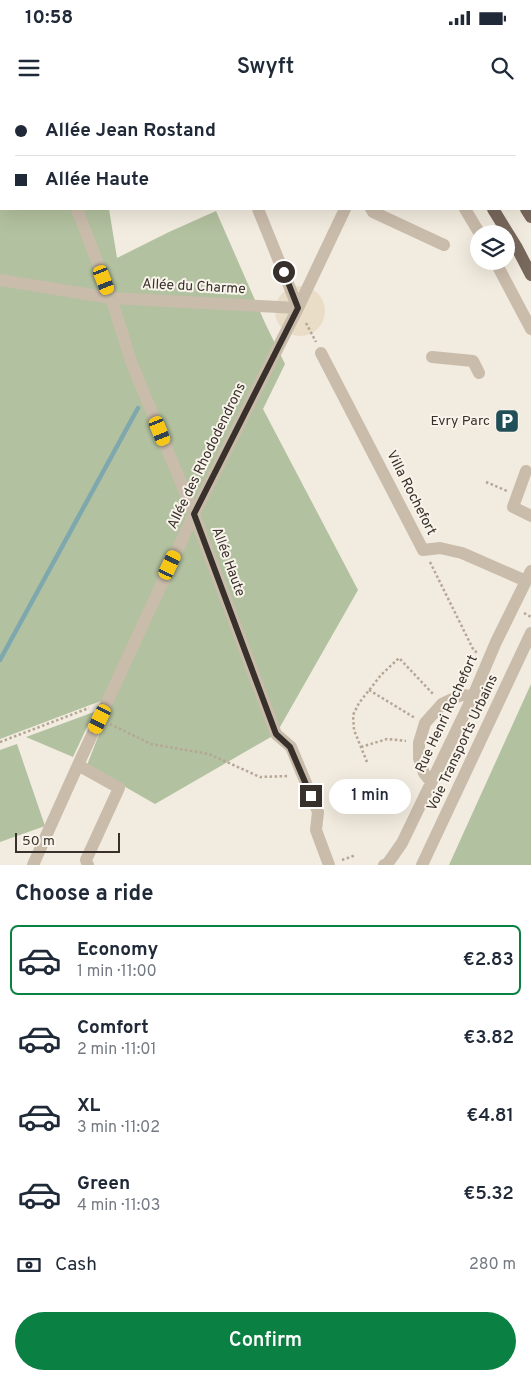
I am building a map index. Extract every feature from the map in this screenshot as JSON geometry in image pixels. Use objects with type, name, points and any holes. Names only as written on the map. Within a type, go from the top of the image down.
[{"type":"main road","points":[[494,210],[531,275]]},
{"type":"street","name":"Allée Haute","points":[[77,210],[111,298],[132,364],[194,514],[276,734],[290,747],[318,812],[316,830],[329,865]]},
{"type":"street","points":[[258,210],[298,308]]},
{"type":"street","name":"Allée des Rhododendrons","points":[[33,865],[194,514],[298,308],[345,210]]},
{"type":"street","points":[[372,210],[444,245]]},
{"type":"street","points":[[465,210],[474,225]]},
{"type":"street","points":[[500,270],[531,330]]},
{"type":"street","name":"Allée du Charme","points":[[0,280],[111,298],[298,308]]},
{"type":"street","name":"Villa Rochefort","points":[[322,353],[423,550],[440,548],[462,553],[528,576]]},
{"type":"street","points":[[432,357],[473,361],[479,373]]},
{"type":"street","points":[[526,471],[513,507],[531,516]]},
{"type":"street","name":"Rue Henri Rochefort","points":[[384,865],[388,863],[402,843],[528,576]]},
{"type":"street","name":"Voie Transports Urbains","points":[[422,865],[531,633]]},
{"type":"street","points":[[431,782],[424,773],[419,758],[420,743],[425,723],[442,704],[461,695],[473,696]]},
{"type":"street","points":[[78,765],[120,788],[86,860],[88,865]]},
{"type":"path","points":[[298,308],[322,353]]},
{"type":"path","points":[[486,482],[517,495]]},
{"type":"path","points":[[423,550],[474,651],[489,658]]},
{"type":"path","points":[[367,762],[354,730],[353,716],[359,702],[381,675],[399,658],[442,704]]},
{"type":"path","points":[[369,690],[425,723]]},
{"type":"path","points":[[0,742],[107,702]]},
{"type":"path","points":[[100,719],[151,744],[209,754],[260,777],[292,776]]},
{"type":"path","points":[[361,747],[387,739],[420,743]]},
{"type":"green space","points":[[0,210],[109,210],[117,258],[216,211],[285,364],[263,409],[358,590],[276,734],[155,804],[87,765],[114,696],[0,739]]},
{"type":"green space","points":[[531,684],[531,865],[449,865]]},
{"type":"green space","points":[[94,712],[73,757],[26,737]]},
{"type":"green space","points":[[17,744],[45,826],[0,842],[0,750]]},
{"type":"shaded area","points":[[300,286],[309,288],[320,297],[325,311],[323,320],[314,331],[300,336],[291,334],[280,325],[275,311],[277,302],[286,291]]},
{"type":"waterway","points":[[0,660],[138,408]]},
{"type":"place","name":"Evry Parc","points":[[507,421]]},
{"type":"route","points":[[284,272],[298,308],[194,514],[276,734],[290,747],[311,796]]}]
